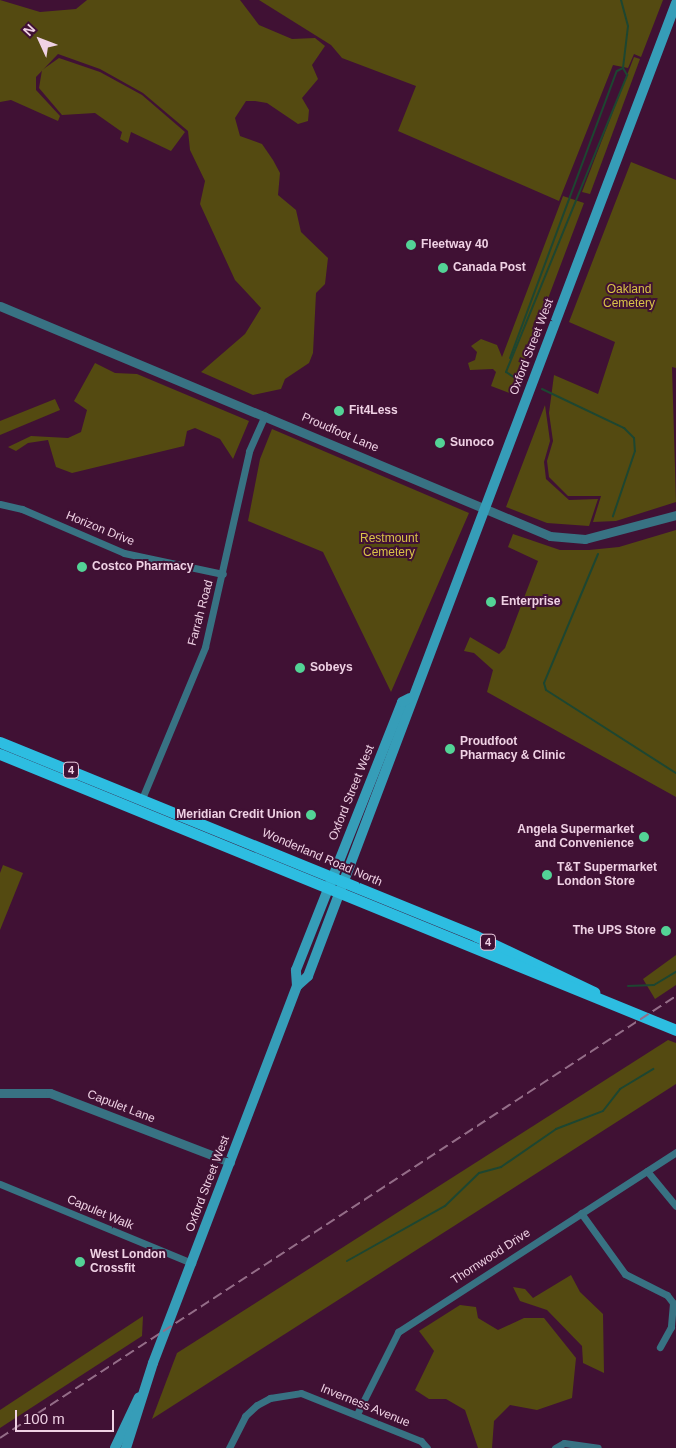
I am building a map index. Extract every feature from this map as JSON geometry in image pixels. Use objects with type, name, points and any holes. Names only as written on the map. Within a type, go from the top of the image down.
[{"type":"main road","name":"Oxford Street West","points":[[297,986],[308,976],[412,705],[410,698],[484,510],[676,3]]},
{"type":"main road","name":"Oxford Street West","points":[[126,1448],[143,1392],[297,986],[296,970],[402,702],[410,698]]},
{"type":"main road","name":"Wonderland Road North","points":[[0,742],[327,890],[676,1030]]},
{"type":"main road","name":"Wonderland Road North","points":[[0,754],[140,804],[343,882],[564,975],[629,1011]]},
{"type":"main road","name":"Oxford Street West","points":[[115,1448],[143,1392]]},
{"type":"street","name":"Proudfoot Lane","points":[[0,306],[265,415],[484,510],[550,536],[585,539],[676,515]]},
{"type":"street","name":"Farrah Road","points":[[140,804],[205,647],[249,452],[265,415]]},
{"type":"street","name":"Horizon Drive","points":[[0,504],[124,553],[223,574]]},
{"type":"street","name":"Capulet Lane","points":[[0,1093],[50,1093],[230,1162]]},
{"type":"street","name":"Thornwood Drive","points":[[357,1414],[398,1332],[676,1152]]},
{"type":"street","points":[[647,1171],[676,1206]]},
{"type":"street","name":"Capulet Walk","points":[[0,1184],[192,1263]]},
{"type":"street","points":[[581,1213],[625,1274],[667,1295],[673,1303],[671,1327],[660,1346]]},
{"type":"street","name":"Inverness Avenue","points":[[229,1448],[245,1416],[270,1398],[301,1393],[357,1414],[427,1448]]},
{"type":"street","points":[[555,1448],[564,1443],[598,1448]]},
{"type":"green space","points":[[0,0],[40,12],[76,9],[87,0],[240,0],[259,25],[292,39],[315,38],[325,46],[312,65],[318,79],[302,98],[309,110],[308,121],[298,124],[267,103],[255,101],[246,101],[235,118],[240,136],[262,144],[273,160],[280,173],[278,195],[296,210],[301,232],[328,258],[325,284],[316,293],[313,353],[309,363],[285,379],[281,389],[253,395],[201,372],[245,334],[261,308],[235,280],[200,204],[205,181],[190,150],[188,131],[143,93],[100,69],[58,54],[36,77],[36,90],[60,116],[58,121],[11,100],[0,102]]},
{"type":"green space","points":[[259,0],[663,0],[641,57],[634,54],[628,68],[613,65],[559,201],[398,131],[416,86],[342,58],[331,45]]},
{"type":"green space","points":[[634,57],[640,59],[590,194],[582,192]]},
{"type":"green space","points":[[59,58],[100,72],[142,95],[185,132],[171,151],[131,132],[128,143],[120,139],[122,132],[95,113],[62,115],[39,88],[42,70]]},
{"type":"green space","name":"Oakland Cemetery","points":[[631,162],[676,180],[676,368],[672,367],[676,502],[616,521],[593,522],[601,496],[568,496],[549,477],[547,461],[553,441],[549,413],[554,375],[598,394],[615,342],[569,322]]},
{"type":"green space","points":[[563,196],[584,203],[512,394],[491,386],[496,372],[493,369],[470,370],[468,363],[475,360],[477,352],[471,346],[481,339],[497,345],[502,357]]},
{"type":"green space","points":[[95,363],[115,373],[137,374],[249,421],[233,459],[220,439],[195,428],[187,431],[184,446],[72,473],[56,467],[48,440],[28,443],[16,451],[8,447],[31,436],[68,438],[81,432],[87,410],[74,401]]},
{"type":"green space","points":[[55,399],[60,410],[0,435],[0,421]]},
{"type":"green space","points":[[545,405],[550,441],[544,462],[546,479],[569,500],[598,499],[589,526],[547,523],[506,507]]},
{"type":"green space","name":"Restmount Cemetery","points":[[272,429],[469,513],[391,692],[323,552],[248,521],[260,459]]},
{"type":"green space","points":[[676,530],[676,797],[487,692],[493,670],[474,653],[464,651],[470,637],[499,654],[505,648],[538,561],[508,547],[513,534],[560,550],[589,550],[619,547]]},
{"type":"green space","points":[[3,865],[23,873],[0,930],[0,873]]},
{"type":"green space","points":[[676,955],[676,985],[655,999],[643,979]]},
{"type":"green space","points":[[668,1040],[676,1043],[676,1084],[152,1419],[177,1353]]},
{"type":"green space","points":[[571,1275],[580,1292],[603,1314],[604,1373],[583,1363],[582,1346],[547,1310],[520,1301],[513,1287],[525,1289],[533,1298]]},
{"type":"green space","points":[[460,1305],[476,1307],[478,1318],[498,1330],[524,1318],[544,1318],[576,1358],[572,1398],[537,1410],[510,1405],[494,1421],[492,1448],[478,1448],[465,1410],[446,1399],[429,1399],[415,1390],[434,1351],[419,1331]]},
{"type":"green space","points":[[143,1316],[142,1336],[0,1428],[0,1410]]},
{"type":"waterway","points":[[518,380],[506,372],[627,75],[623,68],[628,26],[621,0]]},
{"type":"waterway","points":[[510,358],[617,71],[623,68]]},
{"type":"waterway","points":[[542,389],[624,428],[634,438],[635,451],[613,516]]},
{"type":"waterway","points":[[598,554],[544,683],[546,690],[676,773]]},
{"type":"waterway","points":[[628,986],[654,985],[676,972]]},
{"type":"waterway","points":[[347,1261],[445,1206],[479,1173],[501,1167],[556,1129],[603,1111],[620,1089],[653,1069]]},
{"type":"railway","points":[[0,1438],[676,996]]},
{"type":"place","name":"Fleetway 40","points":[[411,245]]},
{"type":"place","name":"Canada Post","points":[[443,268]]},
{"type":"place","name":"Fit4Less","points":[[339,411]]},
{"type":"place","name":"Sunoco","points":[[440,443]]},
{"type":"place","name":"Costco Pharmacy","points":[[82,567]]},
{"type":"place","name":"Enterprise","points":[[491,602]]},
{"type":"place","name":"Sobeys","points":[[300,668]]},
{"type":"place","name":"Proudfoot Pharmacy & Clinic","points":[[450,749]]},
{"type":"place","name":"Meridian Credit Union","points":[[311,815]]},
{"type":"place","name":"Angela Supermarket and Convenience","points":[[644,837]]},
{"type":"place","name":"T&T Supermarket London Store","points":[[547,875]]},
{"type":"place","name":"The UPS Store","points":[[666,931]]},
{"type":"place","name":"West London Crossfit","points":[[80,1262]]}]
